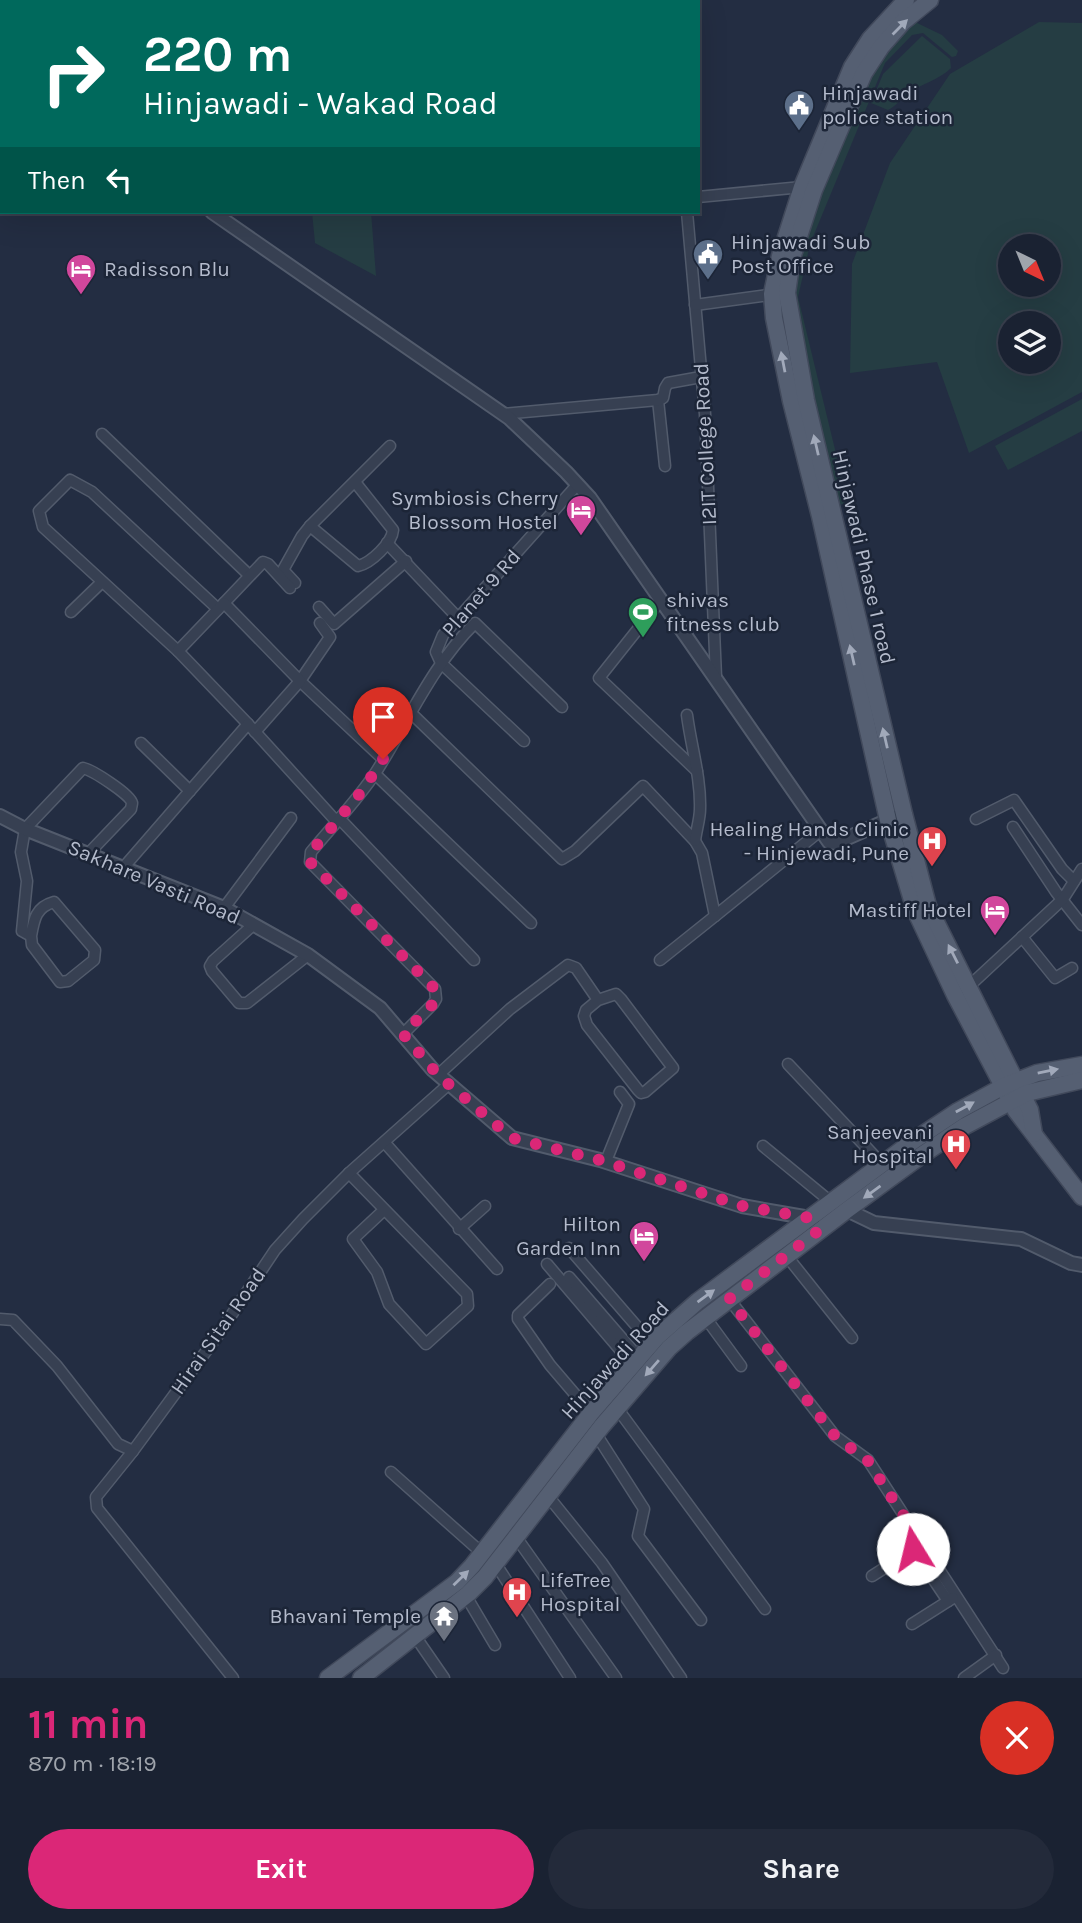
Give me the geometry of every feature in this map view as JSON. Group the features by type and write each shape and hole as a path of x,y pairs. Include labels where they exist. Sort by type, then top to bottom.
{"main road":[{"name":"Hinjawadi Phase 1 road","path":"906,0 870,40 852,68 780,256 780,294 791,401 896,817 915,910 955,995 1013,1091"},
{"name":"Hinjawadi Phase 1 road","path":"808,188 864,73 881,47 903,22 930,0"},
{"name":"Hinjawadi Phase 1 road","path":"896,817 929,906 970,986 1013,1091"},
{"path":"361,1678 466,1596 489,1558 516,1537 617,1408 669,1348 705,1317 786,1255 814,1225 847,1210 1039,1073 1082,1065"},
{"path":"1013,1091 1082,1080"},
{"path":"1013,1091 1022,1121 1082,1197"},
{"name":"Hinjawadi Road","path":"328,1678 489,1558 591,1413 652,1343 698,1301 814,1225 831,1202 958,1111 1013,1091"}],"street":[{"path":"700,197 808,188"},
{"path":"215,214 503,414 566,472 590,498 829,842 836,843 896,817"},
{"name":"I2IT College Road","path":"687,214 701,377 716,677"},
{"path":"695,305 780,294"},
{"path":"503,414 658,400 663,398 668,383 701,377"},
{"path":"658,400 665,466"},
{"path":"102,434 249,575"},
{"path":"178,651 263,562 293,585 283,570 302,536 390,446"},
{"path":"383,759 221,606 92,492 70,480 39,511 43,527 178,651 474,960"},
{"path":"310,526 358,566 363,565 387,543 393,530 355,482"},
{"name":"Planet 9 Rd","path":"403,1034 433,1004 436,999 435,989 310,862 311,852 375,774 412,714 441,663 436,654 438,645 449,628 577,485"},
{"path":"387,543 458,618"},
{"path":"318,607 334,624 405,561"},
{"path":"71,612 103,582"},
{"path":"661,600 599,678 697,771"},
{"path":"123,868 190,791 300,681 328,644 330,637 320,623"},
{"path":"524,741 441,663 475,623 562,708"},
{"path":"449,628 458,640"},
{"path":"412,714 562,859 575,851 642,786 695,841 702,853 715,916"},
{"path":"687,715 697,771 700,808 695,841"},
{"path":"141,743 190,791"},
{"path":"31,936 22,932 27,881 21,852 25,829 79,771 88,769 132,803 131,809 88,854"},
{"path":"375,774 531,923"},
{"path":"976,819 1014,800 1062,869 1074,881"},
{"name":"Sakhare Vasti Road","path":"0,816 25,829 224,908 308,955 380,1008 438,1075 512,1138 606,1161 742,1206 814,1225"},
{"path":"224,908 291,818"},
{"path":"1013,827 1082,925"},
{"path":"660,960 820,831"},
{"path":"955,995 970,986 1063,899 1082,869"},
{"path":"49,902 54,902 95,950 96,955 68,981 60,982 32,945 31,936 36,913 49,902"},
{"path":"253,925 213,961 211,966 212,971 239,1003 247,1003 308,955"},
{"path":"1022,937 1055,978 1072,968"},
{"path":"438,1075 510,1009 568,965 576,968 598,1000"},
{"path":"616,994 673,1068 645,1092 638,1090 587,1025 584,1016 586,1010 598,1000 616,994"},
{"path":"788,1064 882,1164"},
{"name":"Hirai Sitai Road","path":"233,1678 97,1508 96,1497 218,1335 275,1250 349,1173 449,1084"},
{"path":"606,1161 629,1104 620,1092"},
{"path":"384,1143 497,1269"},
{"path":"763,1146 831,1202"},
{"path":"349,1173 467,1294 468,1306 426,1344 389,1304 377,1272 353,1239 384,1210"},
{"path":"459,1229 485,1206"},
{"path":"847,1210 874,1223 1021,1239 1071,1263 1082,1265"},
{"path":"569,1248 652,1343"},
{"path":"786,1255 852,1338"},
{"path":"547,1264 636,1361"},
{"path":"569,1277 636,1361"},
{"path":"550,1284 518,1315 518,1319 550,1365 591,1413"},
{"path":"729,1299 835,1436 868,1461 915,1546 1003,1668"},
{"path":"705,1317 741,1366"},
{"path":"0,1319 13,1320 57,1366 118,1444 133,1451"},
{"path":"617,1408 765,1609"},
{"path":"596,1434 644,1509 638,1536 701,1620"},
{"path":"391,1472 489,1558 569,1678"},
{"path":"548,1496 602,1563 681,1678"},
{"path":"516,1537 616,1678"},
{"path":"872,1576 915,1546"},
{"path":"466,1596 495,1645"},
{"path":"912,1624 952,1598"},
{"path":"415,1636 444,1678"},
{"path":"964,1678 996,1655"}],"green space":[{"path":"913,21 942,35 958,51 956,56 952,57 923,33 912,35 885,63 810,244 798,297 848,503 835,506 791,301 805,234 872,68"},
{"path":"1039,22 1082,23 1082,392 969,453 937,362 850,373 852,264 890,163 950,74"},
{"path":"922,36 950,59 951,68 911,91 888,110 871,103 883,74"},
{"path":"312,214 371,214 376,276 315,243"},
{"path":"1082,399 1082,431 1008,470 995,446"}],"place":[{"name":"Hinjawadi police station","path":"799,132"},
{"name":"Hinjawadi Sub Post Office","path":"708,281"},
{"name":"Radisson Blu","path":"81,296"},
{"name":"Symbiosis Cherry Blossom Hostel","path":"581,537"},
{"name":"shivas fitness club","path":"643,639"},
{"name":"Healing Hands Clinic - Hinjewadi, Pune","path":"932,868"},
{"name":"Mastiff Hotel","path":"995,937"},
{"name":"Sanjeevani Hospital","path":"956,1171"},
{"name":"Hilton Garden Inn","path":"644,1263"},
{"name":"LifeTree Hospital","path":"517,1619"},
{"name":"Bhavani Temple","path":"444,1643"}],"route":[{"path":"383,759 362,791 311,852 310,862 435,989 436,999 433,1004 403,1034 438,1075 512,1138 600,1160 742,1206 810,1218 818,1231 729,1299 835,1436 868,1461 922,1544 913,1549"}]}
